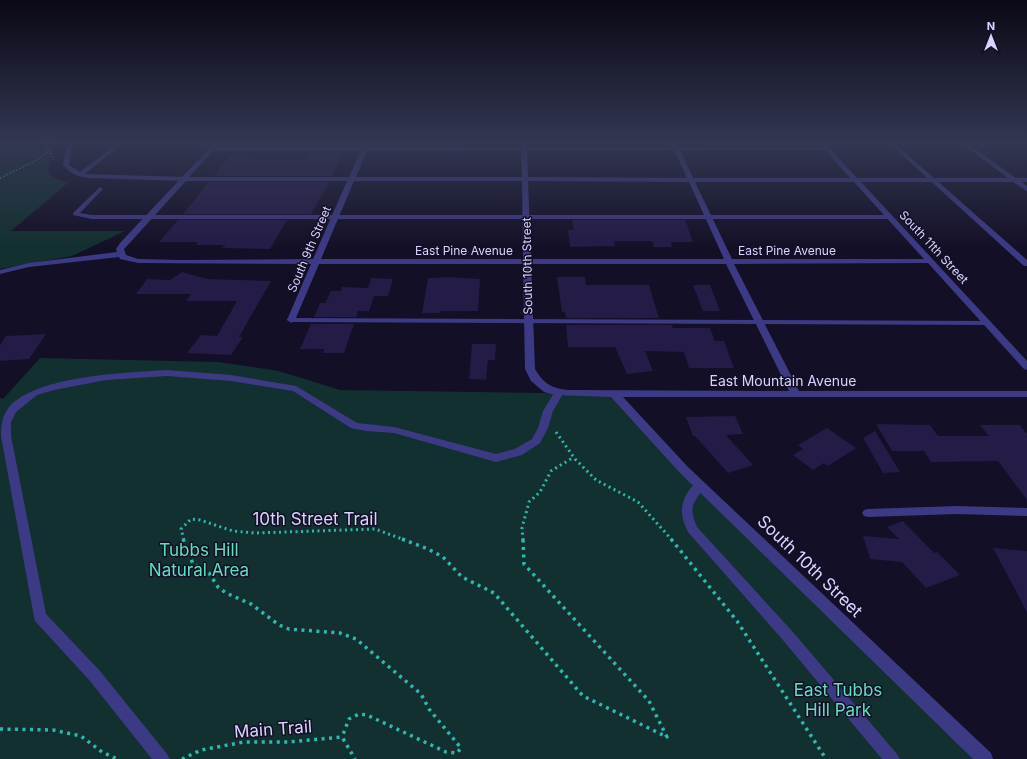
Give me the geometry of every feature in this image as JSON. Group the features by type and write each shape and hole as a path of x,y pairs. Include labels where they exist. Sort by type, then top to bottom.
{"street":[{"path":"120,254 120,249 123,245 184,179 1027,180"},
{"name":"South 9th Street","path":"291,320 351,180"},
{"name":"South 10th Street","path":"525,180 530,369 534,380 540,386"},
{"path":"692,180 730,263 796,394"},
{"name":"South 11th Street","path":"856,180 988,323 1027,368"},
{"path":"1015,180 1027,189"},
{"name":"East Pine Avenue","path":"0,272 29,265 120,254 123,257 138,261 730,263 931,261"},
{"name":"East Mountain Avenue","path":"540,386 544,389 559,392 614,394 1027,394"},
{"name":"South 10th Street","path":"614,394 684,470 985,759"}],"lane":[{"path":"132,178 184,179"},
{"path":"934,180 1027,264"},
{"path":"100,189 75,214 92,217 890,217"},
{"path":"291,320 988,323"},
{"path":"162,759 95,676 40,617 6,436 6,422 12,410 22,400 34,393 52,388 106,377 167,373 231,378 296,389 354,426 394,430 496,458 518,452 536,441 543,428 548,411 559,392"},
{"path":"700,485 688,500 686,515 692,529 787,635 892,759"},
{"path":"868,513 957,510 1027,512"}],"path":[{"path":"546,418 574,457 596,480 638,502 679,548 737,621 826,759"},
{"name":"10th Street Trail","path":"342,736 349,719 359,714 367,715 446,752 457,753 461,748 433,715 421,694 356,639 340,633 289,629 279,625 250,604 226,593 218,587 209,574 193,564 183,539 181,529 191,520 200,520 233,531 255,533 375,529 415,544 443,557 462,577 494,594 583,696 667,736 648,701 524,564 522,528 529,502 540,492 551,471 574,457"},
{"path":"0,729 53,730 81,736 102,752 116,759"},
{"path":"342,736 355,759"},
{"name":"Main Trail","path":"182,759 201,750 244,742 288,742 342,736"}],"green space":[{"path":"0,178 55,178 69,182 11,231 125,231 72,256 0,269"},
{"name":"Tubbs Hill Natural Area","path":"40,358 218,362 279,371 340,390 614,394 684,470 985,759 0,759 0,398 3,399"}],"building":[{"path":"209,182 329,182 311,214 183,214"},
{"path":"178,220 287,220 270,249 221,248 226,245 196,245 198,242 159,242"},
{"path":"572,220 685,220 693,242 671,242 672,247 654,247 652,241 614,241 615,246 570,247 568,230 574,230"},
{"path":"182,272 207,279 271,281 239,337 243,337 231,355 187,353 201,335 217,336 237,301 186,301 191,294 136,294 147,279 170,280"},
{"path":"449,277 480,279 478,311 440,311 440,313 422,313 428,278"},
{"path":"557,277 585,277 586,285 649,285 659,318 566,318 565,312 562,312"},
{"path":"371,278 393,279 388,296 374,296 369,311 358,311 356,317 314,317 320,303 325,303 331,291 341,291 342,287 368,288"},
{"path":"693,285 710,285 720,311 703,311"},
{"path":"311,324 354,324 344,353 323,353 324,349 300,349"},
{"path":"566,325 672,325 673,328 710,328 715,341 724,341 734,368 689,368 684,352 645,351 653,371 627,374 615,347 568,347"},
{"path":"46,334 29,359 0,361 0,345 6,336"},
{"path":"472,344 496,344 495,360 488,360 486,380 469,379"},
{"path":"735,416 743,434 726,435 753,465 728,473 695,436 693,436 686,417"},
{"path":"876,424 930,425 938,436 989,436 980,425 1020,425 1027,434 1027,500 998,461 931,462 924,451 892,451"},
{"path":"827,428 856,448 828,466 824,463 813,470 793,455 803,449 798,445"},
{"path":"875,431 900,472 883,473 863,438"},
{"path":"903,521 934,553 937,552 960,575 926,588 902,562 870,559 863,536 899,539 887,527"},
{"path":"993,548 1027,551 1027,612"}],"park label":[{"name":"East Tubbs Hill Park","path":"838,700"}]}
